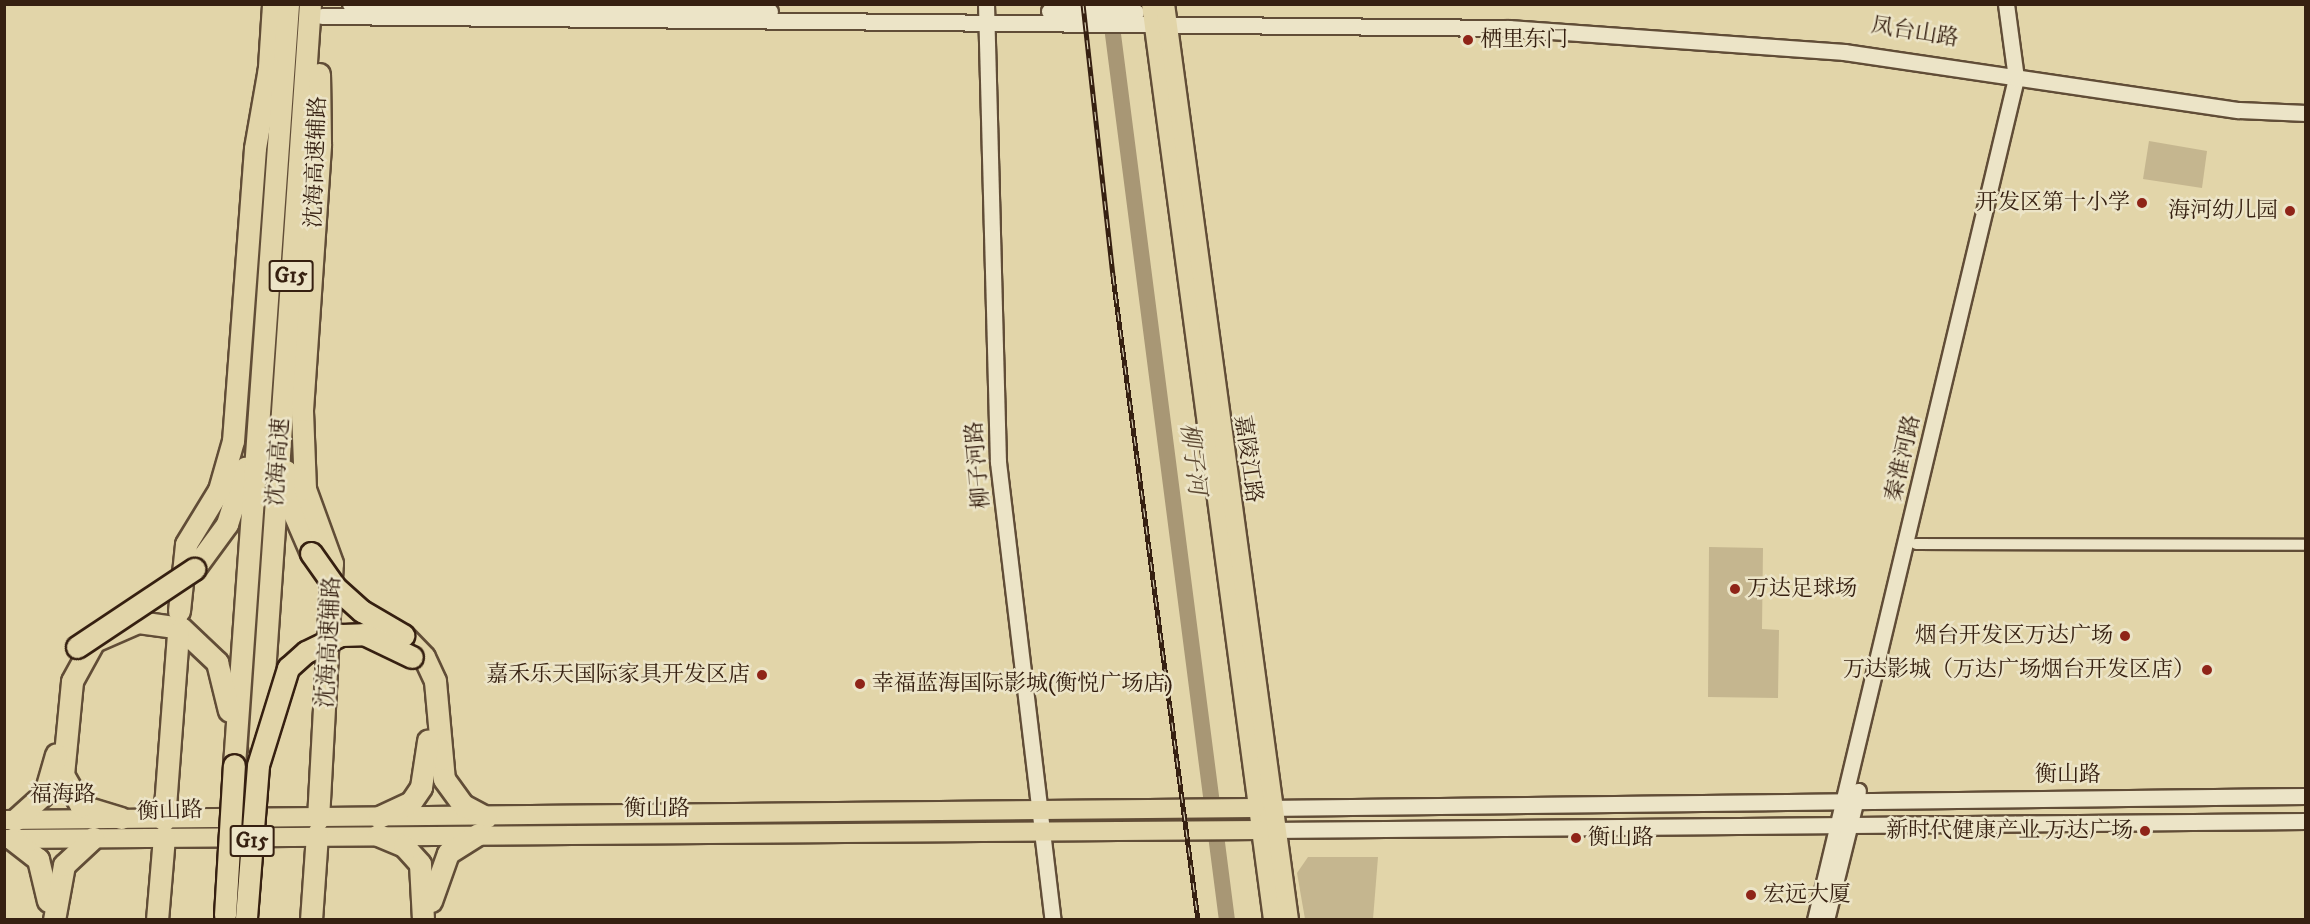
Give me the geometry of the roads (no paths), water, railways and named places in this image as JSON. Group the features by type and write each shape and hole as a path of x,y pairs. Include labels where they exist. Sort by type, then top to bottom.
{"highway":[{"path":"266,307 268,68 273,4"},
{"name":"沈海高速","path":"224,918 288,4"},
{"path":"288,309 319,75 318,8"},
{"name":"沈海高速","path":"246,919 288,309 318,8"},
{"path":"179,611 186,544 219,490 233,441 255,148 268,68"},
{"name":"沈海高速辅路","path":"311,920 332,563 305,489 302,410 320,144 319,75"},
{"path":"47,920 44,871 29,848 9,829 34,808 51,782 61,682 76,647 194,569 235,504 261,376"},
{"path":"284,379 286,477 292,509 311,553 344,595 403,634 424,657 435,681 440,767 448,790 483,825 448,853 436,878 430,920"},
{"path":"120,828 81,806 63,775 76,667 94,641 112,630 164,622 202,643 222,674 234,765"},
{"path":"157,920 178,634"},
{"path":"258,765 288,668 306,652 341,636 364,634 412,657 430,701 425,769 411,802 378,826 409,849 420,864 423,920"},
{"path":"54,920 60,872 70,855 93,838"}],"main road":[{"path":"350,4 481,7 510,12"},
{"name":"秦淮河路","path":"1827,920 1850,802 2020,75 2007,4"},
{"name":"秦淮河路","path":"1850,802 1916,544 2020,75 2016,4"},
{"path":"318,8 510,12"},
{"name":"凤台山路","path":"510,12 986,12 1085,17 1153,14 1509,28 1844,52 2240,102 2306,104"},
{"name":"柳子河路","path":"986,12 998,462 1038,811 1053,920"},
{"name":"嘉陵江路","path":"1153,14 1256,808 1273,920"},
{"name":"凤台山路","path":"2020,75 2239,110 2306,113"},
{"name":"衡山路","path":"1256,808 2306,796"},
{"path":"483,825 1256,808"},
{"path":"1259,830 2306,821"},
{"name":"秦淮河路","path":"1815,920 1845,824"},
{"name":"衡山路","path":"120,828 483,825 1042,831 1259,830"},
{"name":"福海路","path":"9,829 120,828"},
{"name":"福海路","path":"9,829 93,838 120,828"},
{"name":"嘉陵江路","path":"1259,830 1289,920"}],"street":[{"path":"1916,544 2306,545"}],"waterway":[{"name":"柳子河","path":"1110,11 1227,920"}],"railway":[{"path":"1083,4 1113,276 1198,920"}],"place":[{"name":"栖里东门","path":"1468,40"},
{"name":"开发区第十小学","path":"2142,203"},
{"name":"海河幼儿园","path":"2290,211"},
{"name":"万达足球场","path":"1735,589"},
{"name":"烟台开发区万达广场","path":"2125,636"},
{"name":"万达影城（万达广场烟台开发区店）","path":"2207,670"},
{"name":"嘉禾乐天国际家具开发区店","path":"762,675"},
{"name":"幸福蓝海国际影城(衡悦广场店)","path":"860,684"},
{"name":"新时代健康产业 万达广场","path":"2145,831"},
{"name":"衡山路","path":"1576,838"},
{"name":"宏远大厦","path":"1751,895"}]}
